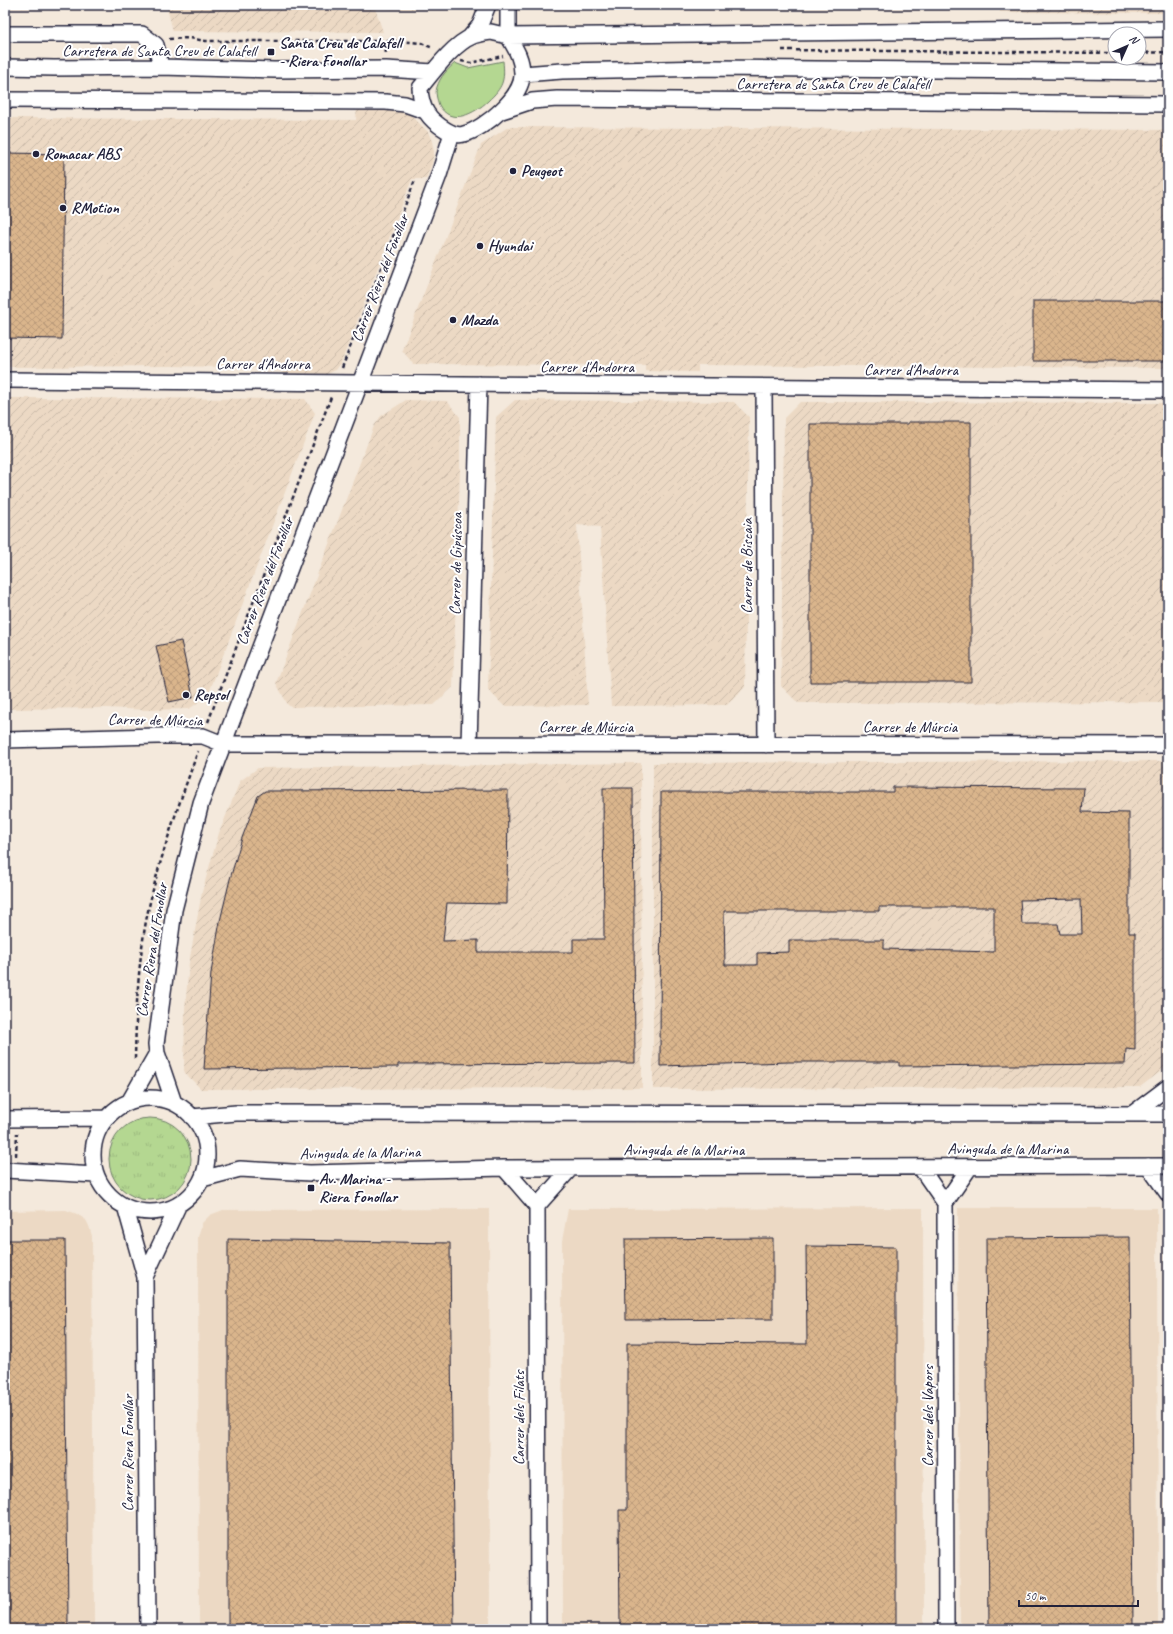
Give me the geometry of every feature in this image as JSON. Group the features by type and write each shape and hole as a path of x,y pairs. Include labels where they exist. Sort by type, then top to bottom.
{"street":[{"path":"488,5 480,25 469,38 453,50 420,88 425,111 436,124 452,133 462,135 479,128 499,112 513,98 518,89 523,74 520,57 508,36 508,5"},
{"path":"469,38 491,32 508,36 1168,29"},
{"path":"5,34 142,34 156,45 161,68"},
{"name":"Carretera de Santa Creu de Calafell","path":"5,67 274,70 386,69 433,72"},
{"name":"Carretera de Santa Creu de Calafell","path":"523,74 562,71 720,68 1168,72"},
{"name":"Carretera de Santa Creu de Calafell","path":"499,112 532,101 557,99 1168,104"},
{"path":"5,100 386,102 405,104 425,111"},
{"name":"Carrer Riera del Fonollar","path":"157,1053 156,1044 174,910 200,803 439,175 452,133"},
{"name":"Carrer d'Andorra","path":"5,380 1168,390"},
{"name":"Carrer de Gipúscoa","path":"469,744 479,384"},
{"name":"Carrer de Biscaia","path":"764,386 766,745"},
{"name":"Carrer de Múrcia","path":"5,740 203,736 223,744 1168,745"},
{"path":"129,1102 157,1053"},
{"path":"157,1053 174,1103"},
{"path":"1132,1114 1168,1087"},
{"path":"151,1098 174,1103 192,1117 204,1136 206,1147 205,1168 202,1179 190,1196 179,1204 166,1210 152,1212 138,1211 125,1206 111,1196 102,1186 96,1174 93,1160 94,1145 99,1130 113,1111 129,1102 151,1098"},
{"path":"192,1117 236,1113 1168,1114"},
{"path":"11,1119 107,1118"},
{"path":"1148,1166 1168,1194"},
{"name":"Avinguda de la Marina","path":"202,1179 240,1169 310,1173 504,1168 1168,1166"},
{"path":"920,1167 945,1203 970,1167"},
{"path":"504,1168 537,1206 571,1168"},
{"path":"10,1170 96,1174"},
{"name":"Carrer dels Vapors","path":"945,1203 946,1629"},
{"name":"Carrer Riera Fonollar","path":"145,1277 179,1204"},
{"name":"Carrer Riera Fonollar","path":"125,1206 145,1277 148,1629"},
{"name":"Carrer dels Filats","path":"537,1206 538,1629"}],"path":[{"name":"Carretera de Santa Creu de Calafell","path":"171,38 190,38 205,41 421,43 434,49"},
{"path":"385,42 386,56"},
{"name":"Carretera de Santa Creu de Calafell","path":"776,50 1107,53"},
{"path":"1147,53 1168,52"},
{"path":"457,59 470,63 502,56"},
{"path":"10,1170 11,1119"}],"shaded area":[{"path":"5,5 374,5 383,32 173,31 167,8 5,8"},
{"path":"386,5 471,5 470,9 388,9"},
{"path":"1000,5 1168,5 1168,13 1000,12"},
{"path":"357,105 398,107 408,112 428,132 432,141 434,152 432,163 426,179 412,179 341,363 336,370 327,374 283,373 278,368 172,366 5,367 5,118 356,120"},
{"path":"508,127 1168,130 1168,368 698,365 698,372 645,371 645,365 413,364 402,350 481,145"},
{"path":"5,398 305,399 315,413 210,690 192,707 188,709 147,710 107,708 5,709"},
{"path":"406,400 447,401 460,417 460,469 453,687 434,705 292,707 288,705 276,683 374,426 381,416"},
{"path":"515,400 734,402 749,417 745,687 727,705 611,706 600,527 577,525 588,705 504,706 488,690 496,417"},
{"path":"800,402 1168,403 1168,702 798,703 781,686 784,418"},
{"path":"1168,761 1168,1066 1140,1087 653,1089 653,763"},
{"path":"641,763 642,1088 201,1089 185,1073 185,1009 189,963 202,892 219,833 240,781 258,768"},
{"path":"923,1208 924,1629 563,1629 562,1241 568,1209"},
{"path":"958,1208 1157,1208 1158,1629 960,1629"},
{"path":"489,1209 490,1629 199,1629 198,1237 202,1223 210,1215 223,1210"},
{"path":"66,1210 77,1214 86,1220 92,1236 94,1629 5,1629 5,1211"}],"green space":[{"path":"503,61 504,74 502,83 497,92 483,106 463,116 456,117 444,112 439,105 436,96 436,89 442,77 455,63 468,68"},
{"path":"150,1118 166,1122 179,1130 187,1143 191,1159 187,1175 179,1188 166,1196 150,1200 134,1196 121,1188 113,1175 109,1159 113,1143 121,1130 134,1122"}],"building":[{"path":"5,153 64,154 62,339 5,338"},
{"path":"1033,301 1168,301 1168,361 1033,361"},
{"path":"908,422 971,422 971,682 810,682 810,424 908,424"},
{"path":"181,641 193,697 169,702 156,646"},
{"path":"893,787 1084,788 1082,812 1129,813 1129,933 1135,933 1135,1050 1126,1049 1125,1064 899,1066 899,1062 789,1062 660,1066 661,792 893,792","holes":["1081,899 1082,934 1060,934 1058,924 1022,924 1020,900","879,907 994,907 994,952 884,949 884,940 789,940 789,952 757,953 757,965 725,965 724,911 879,911"]},
{"path":"603,788 633,788 635,1063 398,1064 398,1067 204,1069 211,973 220,921 242,838 258,796 265,791 508,790 507,904 447,903 443,941 478,940 478,952 573,952 573,939 604,939"},
{"path":"1130,1237 1133,1629 989,1629 986,1238"},
{"path":"773,1238 773,1319 626,1320 625,1239"},
{"path":"228,1239 450,1243 454,1629 228,1629"},
{"path":"5,1240 65,1240 68,1629 5,1629"},
{"path":"806,1246 896,1247 896,1629 620,1629 619,1510 627,1510 627,1343 807,1344"}],"place":[{"name":"Santa Creu de Calafell - Riera Fonollar","path":"271,52"},
{"name":"Romacar ABS","path":"36,154"},
{"name":"Peugeot","path":"513,171"},
{"name":"RMotion","path":"63,208"},
{"name":"Hyundai","path":"480,246"},
{"name":"Mazda","path":"453,320"},
{"name":"Repsol","path":"186,695"},
{"name":"Av. Marina - Riera Fonollar","path":"311,1188"}]}
